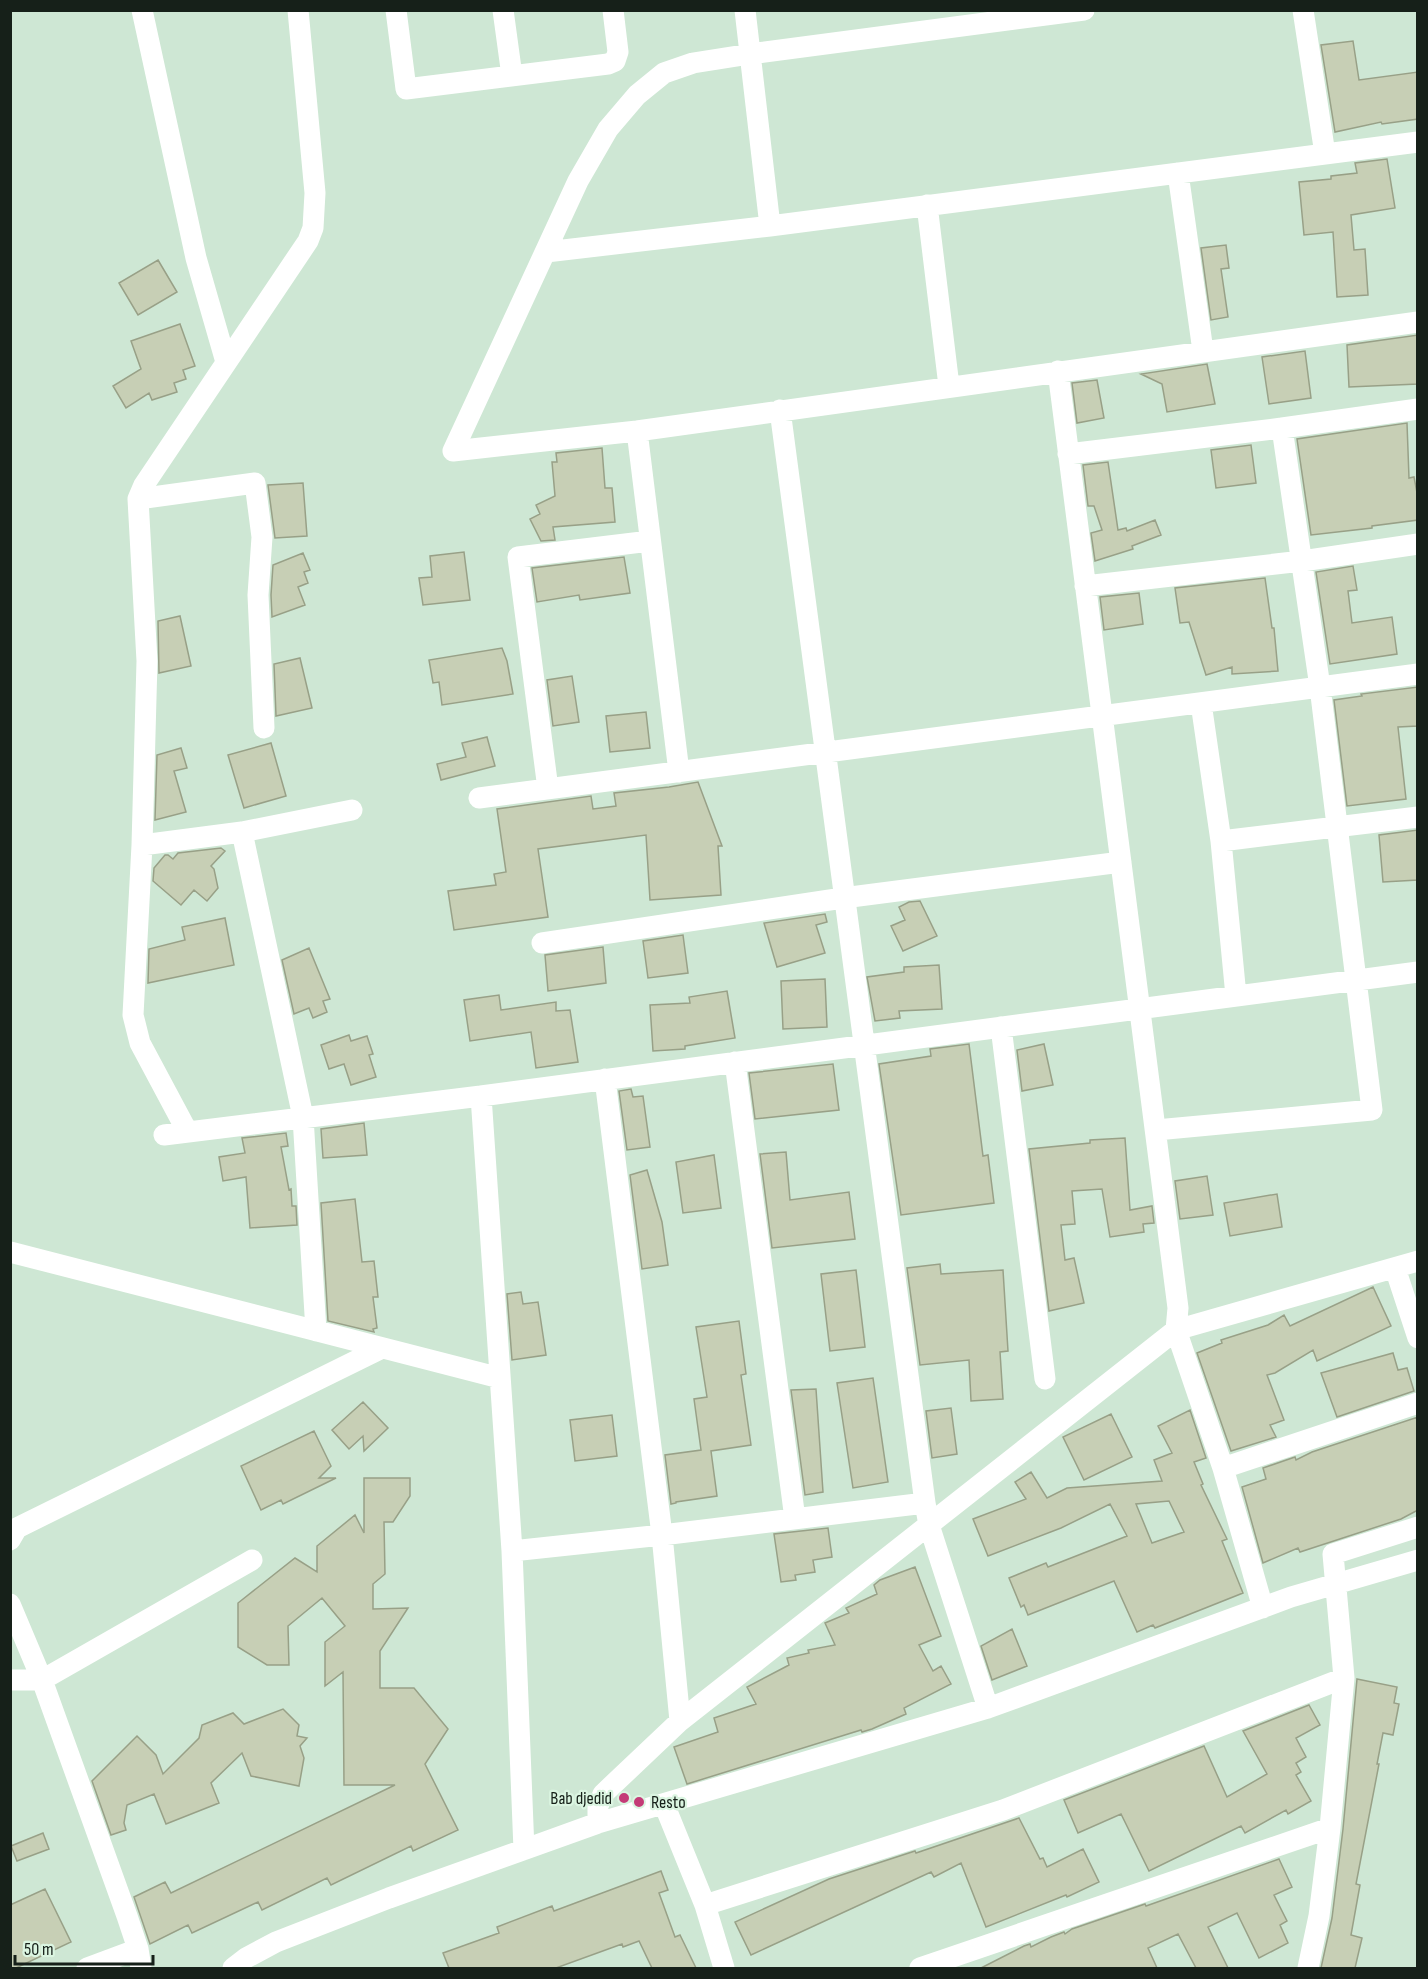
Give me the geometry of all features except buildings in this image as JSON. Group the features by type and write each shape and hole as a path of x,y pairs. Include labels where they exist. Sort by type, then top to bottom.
{"street":[{"path":"142,10 196,258 226,362"},
{"path":"187,1131 140,1042 133,1016 142,845 147,661 138,499 144,485 308,241 313,228 315,193 298,10"},
{"path":"396,10 406,89 608,64 615,61 618,52 613,10"},
{"path":"503,10 512,76"},
{"path":"745,10 770,226"},
{"path":"1084,10 750,54 693,63 664,73 637,95 608,129 578,181 453,451 637,431 1418,322"},
{"path":"1304,10 1324,154"},
{"path":"546,252 770,226 1418,142"},
{"path":"1178,173 1203,351"},
{"path":"927,205 949,386"},
{"path":"1058,371 1178,1308 1176,1330 1223,1468 1263,1608"},
{"path":"1068,454 1418,409"},
{"path":"780,410 823,754 928,1525 988,1708"},
{"path":"1156,1130 1372,1110 1320,687 1282,428"},
{"path":"637,431 679,772"},
{"path":"138,499 255,483 262,537 258,595 264,728"},
{"path":"548,789 518,556 650,541"},
{"path":"1084,585 1302,561 1418,544"},
{"path":"479,798 1418,674"},
{"path":"1201,703 1221,841 1236,996"},
{"path":"142,845 242,832 352,810"},
{"path":"1221,841 1418,817"},
{"path":"242,832 303,1117 316,1331"},
{"path":"542,943 843,898 1121,862"},
{"path":"164,1135 482,1096 1418,972"},
{"path":"1001,1027 1045,1379"},
{"path":"735,1062 795,1519"},
{"path":"605,1079 662,1535 680,1721"},
{"path":"482,1096 512,1551 524,1850"},
{"path":"10,1252 500,1378"},
{"path":"598,1823 598,1806 603,1794 680,1721 1176,1330 1418,1261"},
{"path":"1395,1268 1418,1338"},
{"path":"10,1540 17,1528 382,1348"},
{"path":"1223,1468 1418,1402"},
{"path":"512,1551 925,1503"},
{"path":"1308,1968 1319,1916 1330,1828 1344,1678 1333,1554 1418,1527"},
{"path":"10,1680 42,1680 252,1560"},
{"path":"233,1968 246,1958 276,1942 389,1898 598,1823 988,1708 1291,1597 1418,1560"},
{"path":"10,1604 42,1680 140,1959 87,1968"},
{"path":"705,1905 1003,1810 1344,1678"},
{"path":"664,1804 705,1905 724,1968"},
{"path":"920,1968 1330,1828"}],"place":[{"name":"Bab djedid","path":"624,1798"},
{"name":"Resto","path":"639,1802"}]}
